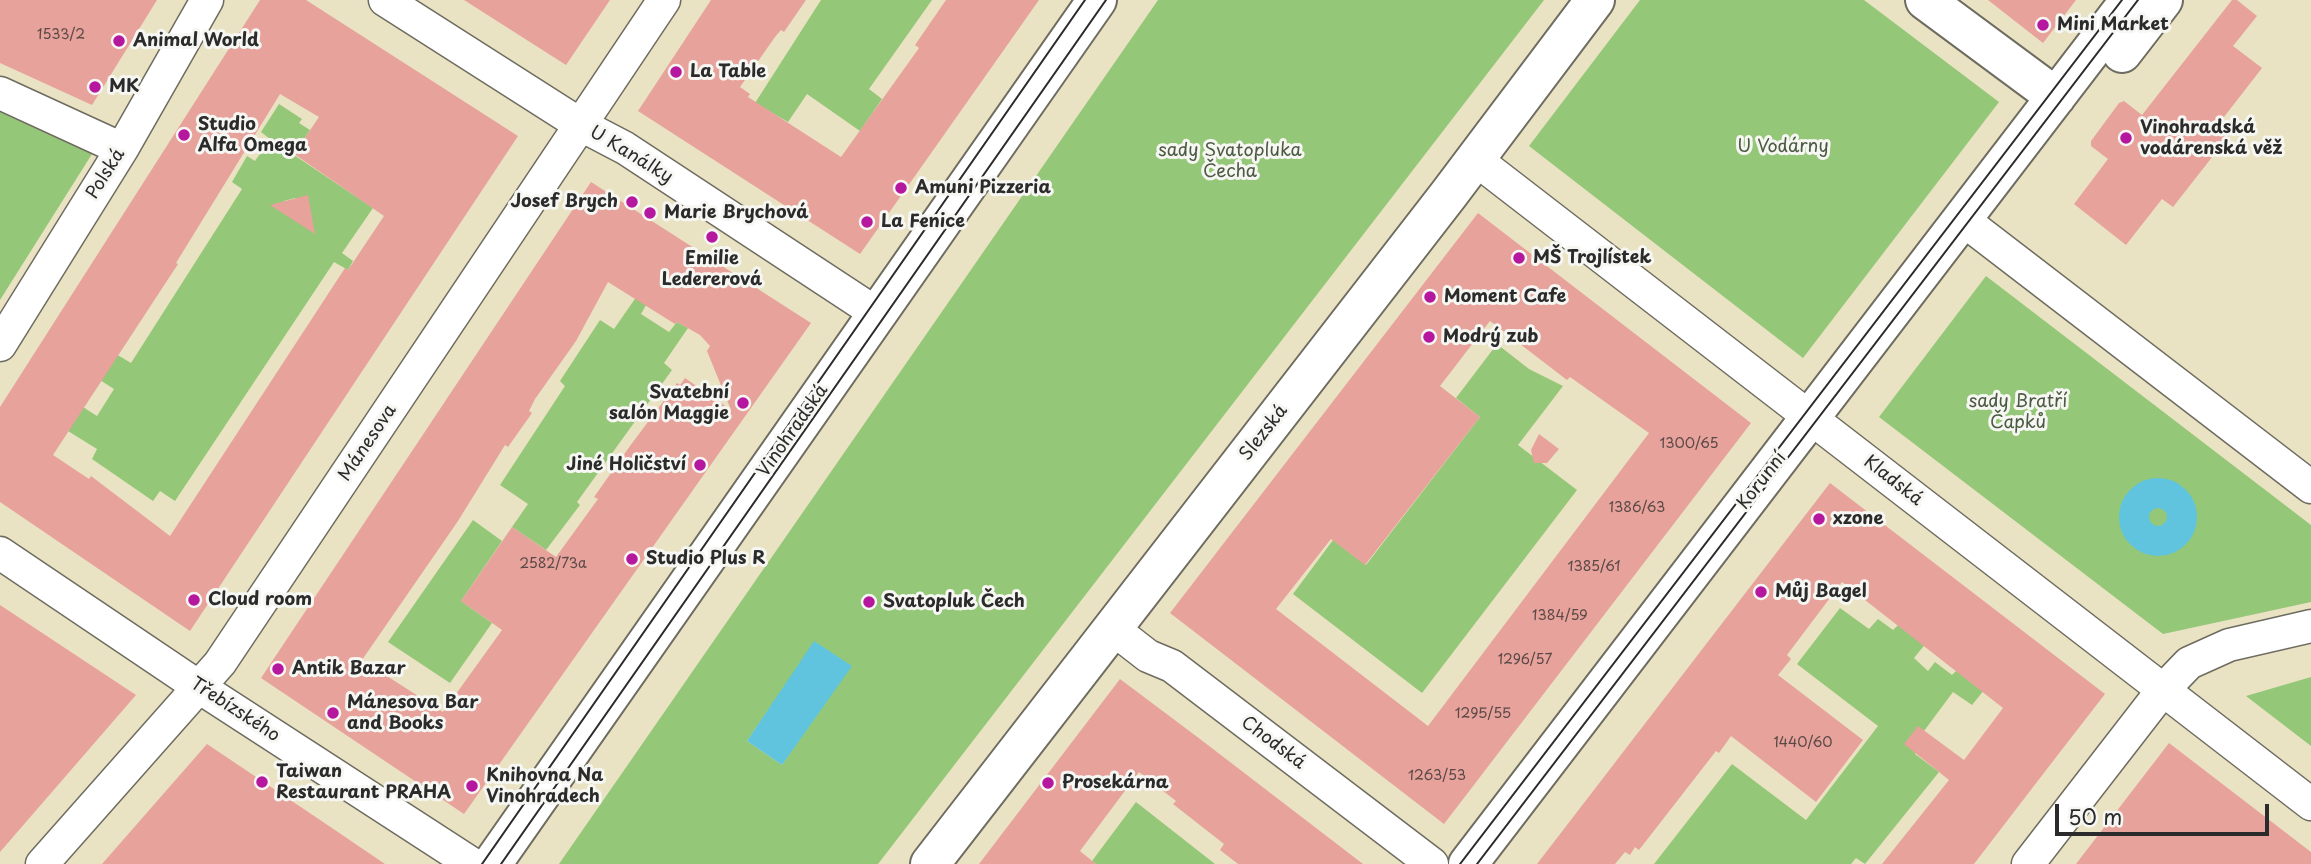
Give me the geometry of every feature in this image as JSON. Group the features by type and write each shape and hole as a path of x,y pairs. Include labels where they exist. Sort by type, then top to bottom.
{"street":[{"name":"Polská","path":"0,345 122,149 207,0"},
{"name":"U Kanálky","path":"385,0 581,125 625,148 876,313"},
{"name":"Mánesova","path":"42,864 220,663 664,0"},
{"name":"Vinohradská","path":"492,864 1097,0"},
{"name":"Slezská","path":"930,864 1595,0"},
{"path":"1925,0 2056,97 2103,78 2163,0"},
{"name":"Korunní","path":"1468,864 2130,0"},
{"path":"0,93 122,149"},
{"name":"Kladská","path":"1475,159 2311,804"},
{"path":"1962,219 2311,487"},
{"name":"Třebízského","path":"0,553 471,864"},
{"path":"2028,864 2162,691 2189,663 2205,654 2311,626"},
{"name":"Chodská","path":"1112,628 1147,656 1171,666 1432,864"}],"green space":[{"path":"821,0 932,0 869,89 882,99 860,131 807,94 788,122 755,103"},
{"name":"sady Svatopluka Čecha","path":"1158,0 1544,0 878,864 559,864","holes":["771,706 807,728 782,765 747,741"]},
{"name":"U Vodárny","path":"1640,0 1864,0 1999,102 1803,358 1529,146"},
{"path":"279,104 302,119 299,123 310,130 294,155 373,208 342,253 353,261 348,270 334,262 175,501 160,491 153,501 92,459 97,449 68,431 83,407 97,416 114,389 100,380 116,354 131,363 242,189 232,182 247,156 255,161 270,139 261,132","holes":["295,198 310,208 278,210 284,201"]},
{"path":"0,112 92,154 0,300"},
{"name":"sady Bratří Čapků","path":"1986,276 2311,525 2311,602 2163,634 1879,417"},
{"path":"637,296 646,305 641,314 669,332 677,322 688,328 664,363 672,370 577,502 580,505 546,550 512,527 528,504 500,485 565,386 560,381 600,320 614,329"},
{"path":"1497,344 1529,369 1563,386 1518,445 1577,490 1422,693 1293,594 1333,540 1366,565 1480,417 1456,398"},
{"path":"473,520 502,541 461,601 492,623 450,683 388,642"},
{"path":"1840,608 1869,629 1878,619 1893,630 1898,625 1927,642 1914,658 1928,671 1935,662 1952,675 1956,671 1985,689 1972,705 1953,692 1924,731 1929,735 1915,754 1939,772 1865,864 1856,858 1851,864 1654,864 1732,764 1806,820 1878,726 1797,664"},
{"path":"2311,677 2311,746 2246,696"},
{"path":"1136,802 1215,864 1096,864 1092,861"}],"water":[{"path":"814,641 852,666 782,765 747,741"}],"building":[{"path":"0,0 157,0 92,105 0,63"},
{"path":"260,0 306,0 518,136 190,631 0,502 0,407","holes":["280,94 319,117 294,154 384,216 348,270 345,268 170,536 91,476 89,479 53,455 178,264 176,263"]},
{"path":"464,0 610,0 566,65"},
{"path":"711,0 806,0 784,32 781,30 775,37 740,87 750,94 748,97 841,157 919,48 915,45 946,0 1039,0 860,254 638,111"},
{"path":"1988,0 2076,0 2043,43"},
{"path":"2232,0 2237,0 2257,16 2233,46 2262,68 2217,126 2231,133 2173,207 2162,199 2126,245 2074,204 2108,159 2091,146 2091,141 2119,103 2124,101 2142,115"},
{"path":"591,182 811,323 464,814 261,678","holes":["608,282 675,324 677,322 700,335 710,346 707,351 731,410 685,378 680,385 677,383 630,446 594,497 598,499 556,557 512,527 461,601 502,630 443,712 362,660 458,521 505,445 508,447 532,413 529,411 535,399 576,341"]},
{"path":"308,195 315,234 270,205"},
{"path":"1478,213 1751,423 1444,824 1170,613","holes":["1490,321 1567,380 1570,377 1649,433 1428,726 1276,609 1331,539 1365,565 1480,417 1440,386"]},
{"path":"1539,434 1559,449 1547,463 1534,463 1531,450"},
{"path":"1830,483 2105,694 1974,864 1882,864 1949,780 1904,744 1918,726 1964,760 2003,708 1842,582 1787,655 1791,659 1778,675 1863,740 1816,802 1731,736 1719,753 1716,751 1639,850 1635,847 1630,855 1625,852 1615,864 1537,864"},
{"path":"0,605 136,695 0,852"},
{"path":"1120,679 1363,864 1238,864 1220,850 1224,844 1173,804 1176,801 1139,772 1080,851 1096,864 979,864"},
{"path":"2169,743 2311,852 2311,864 2076,864"},
{"path":"207,744 329,826 385,864 102,864"}],"waterway":[{"path":"2158,493 2175,500 2182,517 2175,534 2158,541 2141,534 2134,517 2141,500 2158,493"}],"tram line":[{"path":"482,864 1085,0"},
{"path":"501,864 1106,0"},
{"path":"1460,864 2122,0"},
{"path":"1477,864 2138,0"}],"place":[{"name":"Mini Market","path":"2043,25"},
{"name":"Animal World","path":"119,41"},
{"name":"La Table","path":"676,72"},
{"name":"MK","path":"95,87"},
{"name":"Studio Alfa Omega","path":"184,135"},
{"name":"Vinohradská vodárenská věž","path":"2126,138"},
{"name":"Amuni Pizzeria","path":"901,188"},
{"name":"Josef Brych","path":"632,202"},
{"name":"Marie Brychová","path":"650,213"},
{"name":"La Fenice","path":"867,222"},
{"name":"Emilie Ledererová","path":"712,237"},
{"name":"MŠ Trojlístek","path":"1519,258"},
{"name":"Moment Cafe","path":"1430,297"},
{"name":"Modrý zub","path":"1429,337"},
{"name":"Svatební salón Maggie","path":"743,403"},
{"name":"Jiné Holičství","path":"700,465"},
{"name":"xzone","path":"1819,519"},
{"name":"Studio Plus R","path":"632,559"},
{"name":"Můj Bagel","path":"1761,592"},
{"name":"Cloud room","path":"194,600"},
{"name":"Svatopluk Čech","path":"869,602"},
{"name":"Antik Bazar","path":"278,669"},
{"name":"Mánesova Bar and Books","path":"333,713"},
{"name":"Taiwan Restaurant PRAHA","path":"262,782"},
{"name":"Prosekárna","path":"1048,783"},
{"name":"Knihovna Na Vinohradech","path":"472,786"}]}
